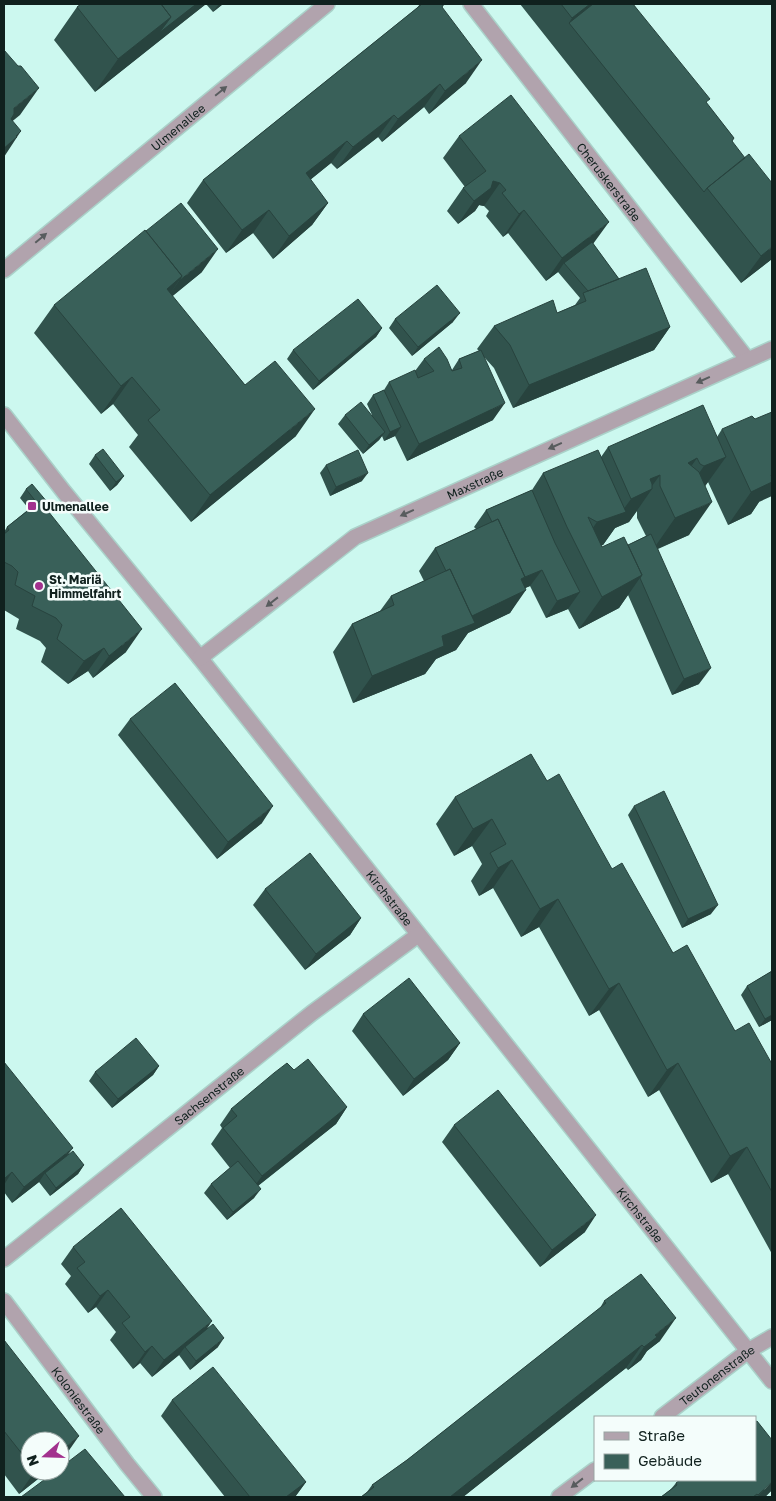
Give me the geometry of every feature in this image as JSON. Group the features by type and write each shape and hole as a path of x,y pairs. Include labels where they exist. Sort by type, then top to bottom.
{"street":[{"name":"Ulmenallee","path":"4,270 327,4"},
{"name":"Cheruskerstraße","path":"471,4 747,360"},
{"name":"Maxstraße","path":"200,658 356,536 772,349"},
{"name":"Kirchstraße","path":"4,415 64,492 200,658 772,1382"},
{"name":"Sachsenstraße","path":"4,1259 312,1013 418,935"},
{"name":"Koloniestraße","path":"4,1301 154,1497"},
{"name":"Teutonenstraße","path":"663,1416 748,1351 772,1337"},
{"path":"559,1497 594,1471"}],"building":[{"path":"81,4 161,4 171,17 118,59 77,7"},
{"path":"161,4 195,5 159,33 171,17"},
{"path":"422,4 444,4 442,7 482,60 445,91 440,84 398,119 394,115 353,147 347,141 306,173 328,203 289,236 269,210 242,230 203,180"},
{"path":"561,4 590,4 572,18"},
{"path":"593,4 633,4 710,99 706,102 734,138 732,141 745,158 704,192 569,23"},
{"path":"4,50 18,66 21,66 39,88 14,108 14,114 11,119 21,131 4,148"},
{"path":"511,95 609,222 562,258 524,210 519,214 502,193 506,190 500,183 493,181 491,188 474,201 463,188 486,171 459,136"},
{"path":"749,154 772,183 772,247 761,256 707,188"},
{"path":"181,203 218,249 179,281 182,276 146,231"},
{"path":"145,230 182,276 167,289 245,385 275,361 315,409 210,495 148,420 160,410 132,377 121,386 54,305"},
{"path":"592,242 619,279 588,291 564,263"},
{"path":"646,268 670,327 529,385 510,345 494,326 553,300 557,313 586,301 583,293"},
{"path":"437,285 460,313 418,347 395,319"},
{"path":"358,299 382,328 319,381 293,350"},
{"path":"439,347 452,371 462,368 459,359 481,350 505,403 419,444 389,382 415,370 418,378 434,371 424,359"},
{"path":"384,390 401,427 390,432 373,395"},
{"path":"361,402 385,432 369,445 345,415"},
{"path":"703,405 726,457 704,466 700,464 697,458 688,463 699,472 712,502 675,518 660,486 660,475 650,479 652,489 631,499 608,447"},
{"path":"772,412 772,482 751,492 722,429 752,416 755,419"},
{"path":"103,449 124,476 116,482 95,455"},
{"path":"358,450 368,473 336,487 326,465"},
{"path":"598,450 626,512 597,522 588,517 602,547 624,537 642,575 602,597 567,527 543,473"},
{"path":"32,484 48,503 44,506 40,501 37,503 26,489"},
{"path":"532,490 555,543 580,592 557,601 542,570 525,577 498,519 492,522 486,510"},
{"path":"40,501 142,629 109,656 104,648 84,661 57,639 62,625 56,618 32,606 35,596 15,585 18,572 4,562 4,534 9,530 7,527"},
{"path":"498,519 525,577 521,579 526,590 472,616 450,569 446,571 435,548"},
{"path":"651,534 711,668 684,679 640,578 642,575 628,545"},
{"path":"450,569 475,623 442,636 444,646 372,676 352,624 394,605 391,596"},
{"path":"175,683 273,806 228,842 130,719"},
{"path":"531,754 547,781 559,774 612,869 622,863 673,953 687,945 735,1031 749,1023 772,1064 772,1192 747,1147 730,1156 678,1063 667,1070 619,983 609,989 558,899 540,909 512,860 498,868 490,853 506,844 492,819 473,829 455,797"},
{"path":"664,791 718,905 688,919 634,806"},
{"path":"310,853 361,918 316,954 265,889"},
{"path":"772,971 772,1015 765,1019 747,986"},
{"path":"409,978 460,1043 414,1079 363,1014"},
{"path":"136,1038 159,1066 118,1099 95,1072"},
{"path":"308,1059 347,1107 262,1176 223,1128 237,1116 231,1109 274,1073 287,1063 294,1070"},
{"path":"4,1062 73,1148 24,1187 12,1172 4,1177"},
{"path":"498,1090 596,1215 552,1250 454,1125"},
{"path":"73,1151 84,1165 56,1188 45,1173"},
{"path":"238,1161 261,1189 233,1212 211,1184"},
{"path":"121,1208 212,1321 164,1360 152,1346 145,1352 122,1323 130,1317 108,1290 100,1296 77,1268 85,1262 73,1247"},
{"path":"641,1274 676,1318 655,1335 657,1337 644,1347 642,1345 450,1497 361,1497 374,1487 372,1485 407,1460 606,1303 604,1301"},
{"path":"213,1324 224,1338 196,1361 185,1347"},
{"path":"4,1340 79,1436 70,1444 70,1431 20,1431 20,1451 4,1431"},
{"path":"213,1367 306,1482 286,1497 250,1497 172,1400"},
{"path":"756,1422 772,1440 772,1482 758,1495 753,1497 661,1497 677,1485 676,1483 679,1481 756,1481"},
{"path":"85,1449 125,1497 21,1497 43,1481 70,1481 70,1460"}],"place":[{"name":"Ulmenallee","path":"32,506"},
{"name":"St. Mariä Himmelfahrt","path":"39,586"}]}
